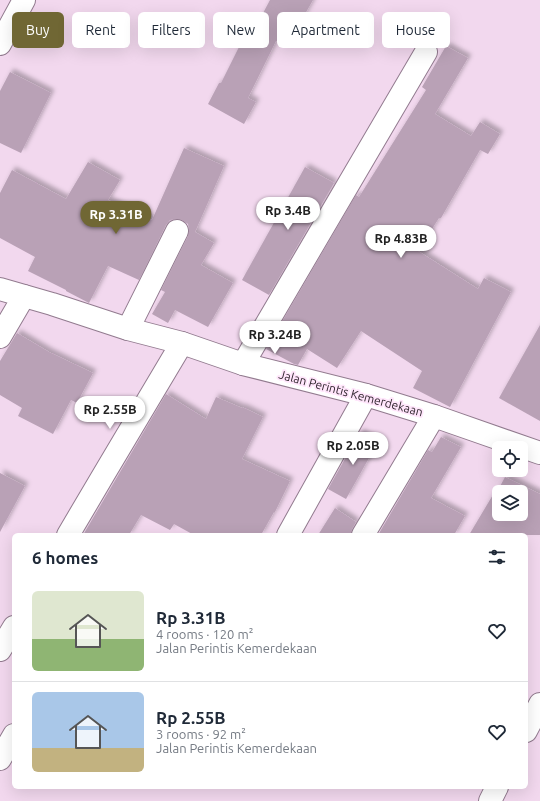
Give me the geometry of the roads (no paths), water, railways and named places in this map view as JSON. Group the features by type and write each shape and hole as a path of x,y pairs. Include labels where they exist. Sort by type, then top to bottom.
{"street":[{"path":"0,44 24,0"},
{"path":"243,364 426,52"},
{"path":"128,329 177,231"},
{"name":"Jalan Perintis Kemerdekaan","path":"0,289 128,329 182,343 243,364 366,395 434,416 540,452"},
{"path":"0,337 24,296"},
{"path":"69,533 182,343"},
{"path":"289,533 366,395"},
{"path":"364,533 434,416"},
{"path":"0,650 12,630"},
{"path":"528,727 540,704"},
{"path":"0,759 12,738"},
{"path":"490,801 496,789"}]}
